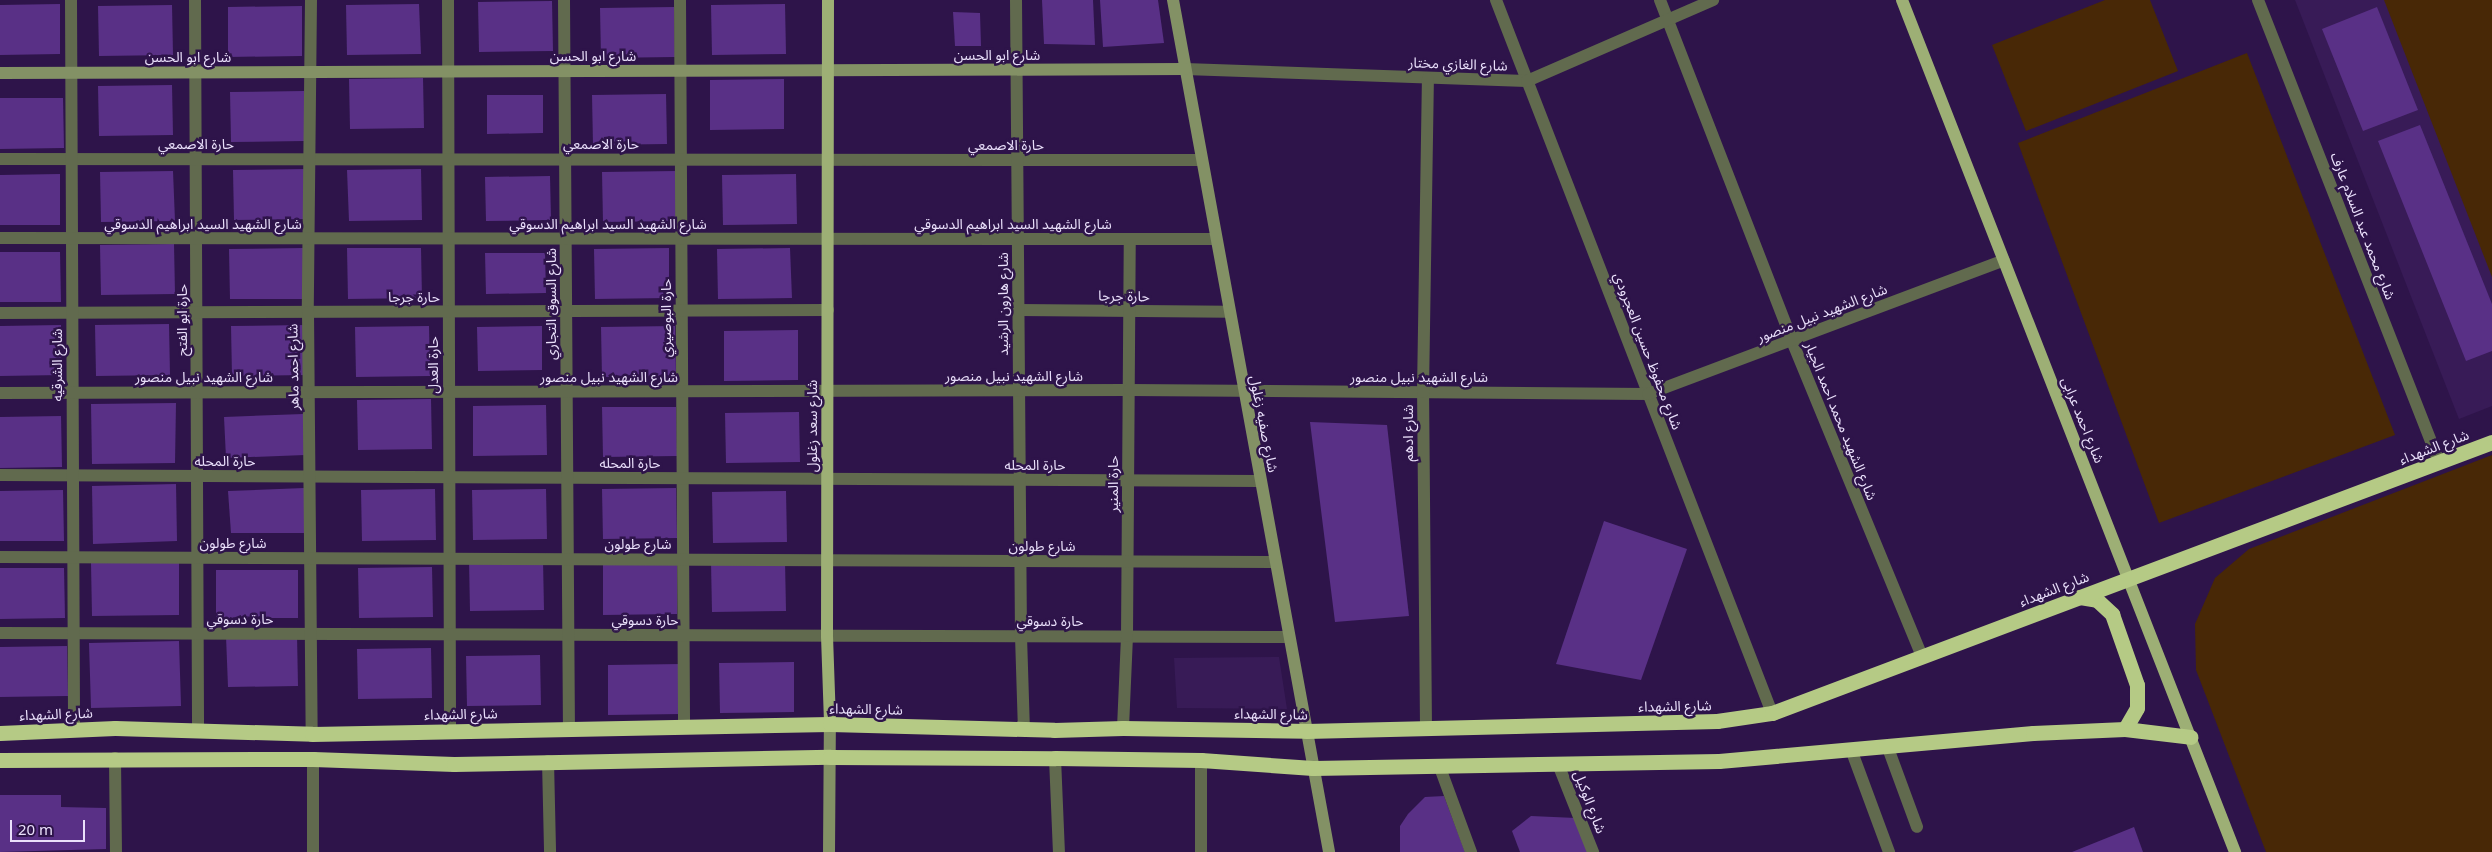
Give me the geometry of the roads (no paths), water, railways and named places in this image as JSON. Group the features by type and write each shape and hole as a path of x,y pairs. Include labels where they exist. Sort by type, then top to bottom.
{"highway":[{"name":"شارع الشهداء","path":"0,733 74,729 198,730 312,734 569,727 830,724 1306,731 1717,722 1772,713 2492,442"},
{"path":"2078,597 2098,600 2112,614 2139,697 2133,720 2125,729"},
{"path":"0,760 115,758 312,759 454,764 830,758 1056,758 1201,760 1313,768 1719,761 1852,752 2033,733 2125,729 2191,737"}],"main road":[{"name":"شارع سعد زغلول","path":"828,0 827,636 830,724"},
{"name":"شارع احمد عرابى","path":"1902,0 2130,578 2235,852"}],"street":[{"name":"شارع الشرقيه","path":"71,0 72,633 74,729"},
{"name":"حارة ابو الفتح","path":"195,0 198,730"},
{"name":"شارع احمد ماهر","path":"311,0 308,312 312,734"},
{"name":"حارة العدل","path":"448,0 450,730"},
{"name":"شارع السوق التجاري","path":"564,0 569,727"},
{"name":"حارة البوصيري","path":"680,0 684,725"},
{"name":"شارع هارون الرشيد","path":"1016,0 1019,480 1024,728"},
{"name":"شارع صفيه زغلول","path":"1173,0 1243,391 1330,852"},
{"name":"شارع محفوظ حسين العجرودي","path":"1496,0 1772,713"},
{"name":"شارع الشهيد محمد احمد الجيار","path":"1660,0 1792,341 1922,656"},
{"name":"شارع الغازي مختار","path":"1185,69 1527,81 1713,0"},
{"name":"شارع محمد عبد السلام عارف","path":"2258,0 2439,462"},
{"name":"شارع ابو الحسن","path":"0,72 1185,69"},
{"name":"شارع ادهم","path":"1426,728 1423,392 1428,79"},
{"name":"حارة الاصمعي","path":"0,159 1201,160"},
{"name":"شارع الشهيد السيد ابراهيم الدسوقي","path":"0,238 1216,240"},
{"name":"حارة المنير","path":"1123,728 1127,636 1130,240"},
{"name":"شارع الشهيد نبيل منصور","path":"0,393 1129,390 1648,394 2004,260"},
{"name":"حارة جرجا","path":"0,313 828,310"},
{"name":"حارة جرجا","path":"1018,310 1229,312"},
{"name":"حارة المحله","path":"0,475 1260,481"},
{"name":"شارع طولون","path":"0,558 1128,560 1275,562"},
{"name":"حارة دسوقي","path":"0,633 1289,637"},
{"name":"شارع سعد زغلول","path":"829,852 830,724"},
{"path":"1888,748 1917,828"},
{"path":"1852,752 1889,852"},
{"path":"115,758 116,852"},
{"path":"1056,758 1059,852"},
{"path":"312,759 314,852"},
{"path":"1201,760 1201,852"},
{"path":"548,761 550,852"},
{"name":"شارع الوكيل","path":"1558,764 1593,852"},
{"path":"1439,765 1471,852"}]}
